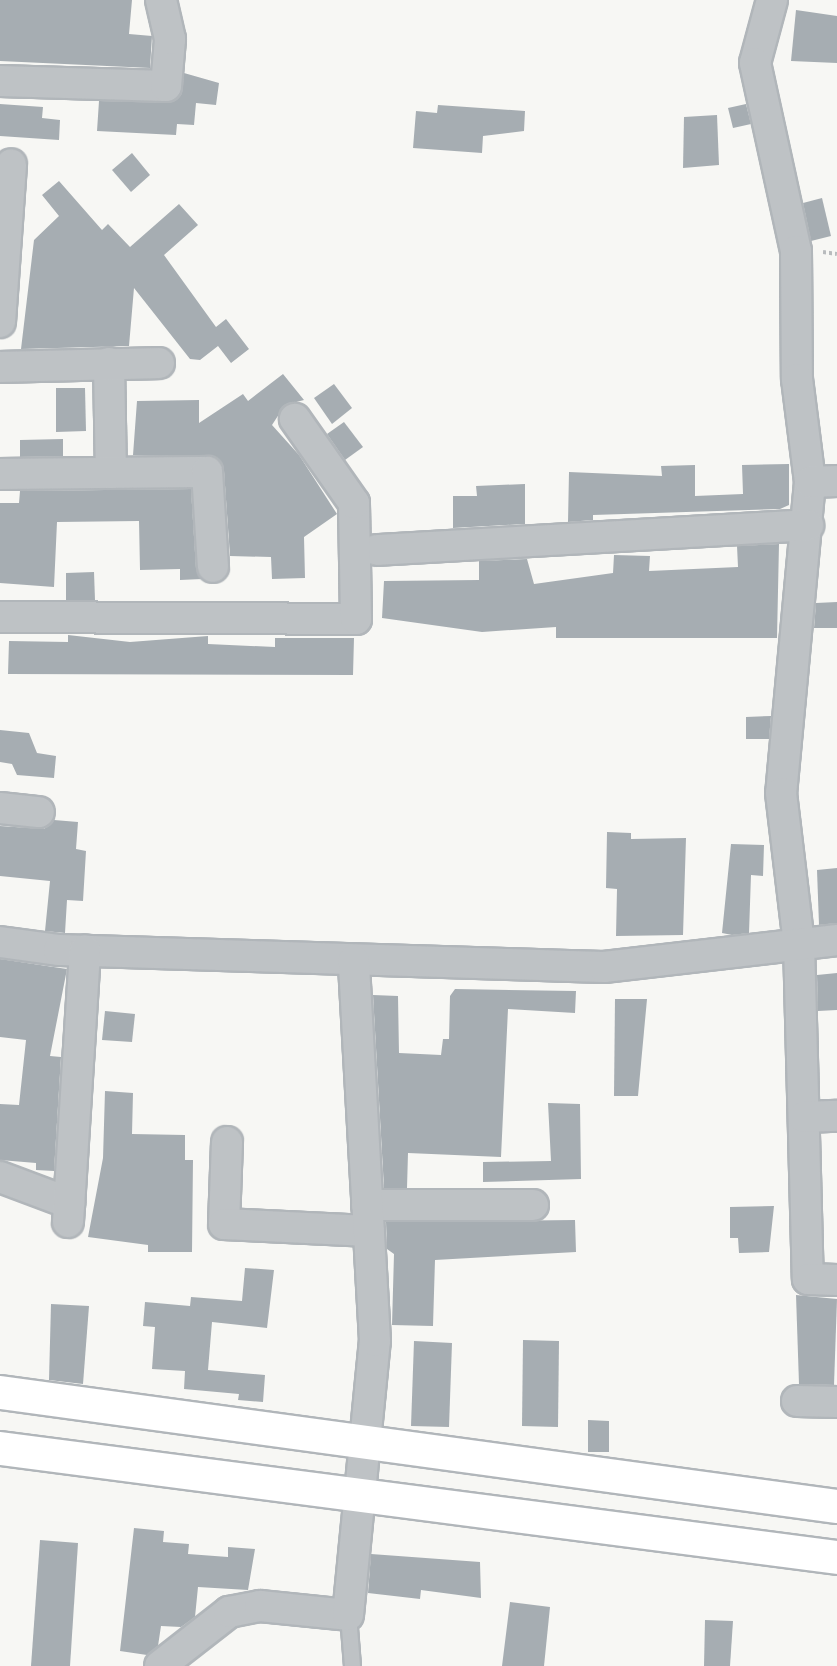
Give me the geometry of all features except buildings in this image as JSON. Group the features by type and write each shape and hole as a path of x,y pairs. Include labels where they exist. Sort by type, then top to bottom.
{"street":[{"path":"0,81 166,86 170,39 161,0"},
{"path":"772,0 755,63 796,251 797,380 824,482 808,525 781,793 799,943 808,1280 837,1280"},
{"path":"0,322 11,164"},
{"path":"109,363 111,473"},
{"path":"0,368 159,363"},
{"path":"0,617 356,619 354,503 295,419"},
{"path":"0,474 207,472 213,567"},
{"path":"377,550 808,525"},
{"path":"0,808 39,812"},
{"path":"0,942 85,951 604,967 837,940"},
{"path":"0,1177 69,1213 85,951"},
{"path":"160,1666 229,1612 260,1606 348,1615 363,1495 375,1341 354,961"},
{"path":"804,1117 837,1116"},
{"path":"227,1142 224,1224 368,1218 533,1205"},
{"path":"0,1392 837,1506"},
{"path":"797,1401 837,1402"},
{"path":"0,1448 837,1557"}],"lane":[{"path":"348,1615 352,1666"}]}
